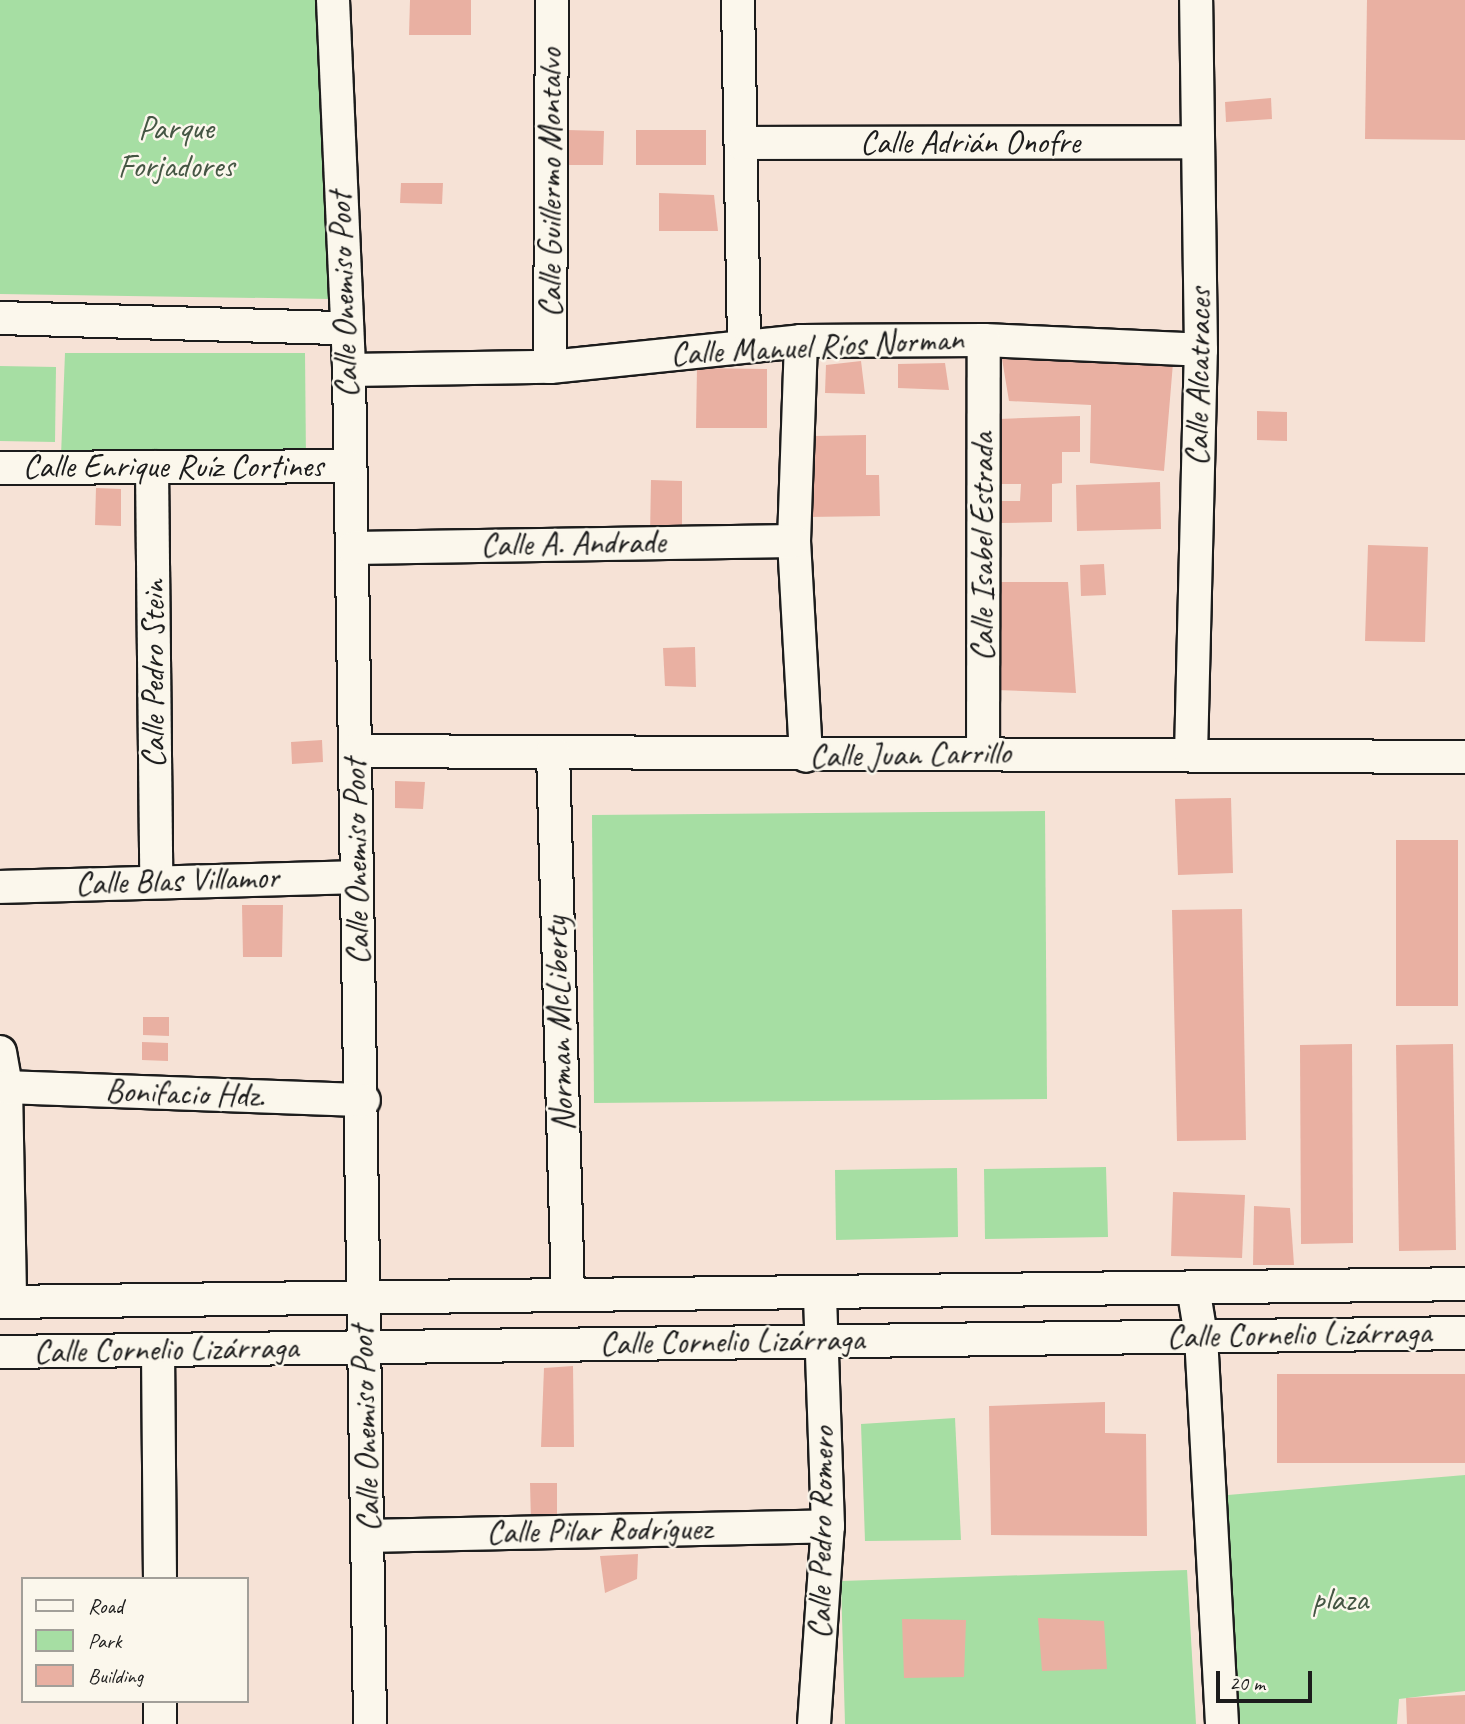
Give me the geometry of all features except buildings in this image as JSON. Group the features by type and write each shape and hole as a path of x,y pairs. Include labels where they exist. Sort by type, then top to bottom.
{"street":[{"name":"Calle Onemiso Poot","path":"332,0 349,370 347,466 353,548 354,877 364,1100 363,1347 369,1536 370,1724"},
{"name":"Calle Guillermo Montalvo","path":"550,366 552,0"},
{"path":"738,0 744,344"},
{"name":"Calle Alcatraces","path":"1191,755 1201,350 1196,0"},
{"name":"Calle Adrián Onofre","path":"741,143 1198,142"},
{"path":"0,318 347,328"},
{"name":"Calle Manuel Ríos Norman","path":"349,370 550,366 744,344 801,341 984,340 1201,350"},
{"name":"Calle Isabel Estrada","path":"982,754 984,340"},
{"path":"801,341 794,541 806,756"},
{"name":"Calle Enrique Ruíz Cortines","path":"0,468 347,466"},
{"name":"Calle Pedro Stein","path":"152,467 156,880"},
{"name":"Calle A. Andrade","path":"353,548 794,541"},
{"name":"Calle Juan Carrillo","path":"355,751 806,756 982,754 1465,757"},
{"name":"Norman McLiberty","path":"553,752 568,1295"},
{"name":"Calle Blas Villamor","path":"0,887 156,880 354,877"},
{"path":"0,1052 6,1087 5,1302"},
{"name":"Bonifacio Hdz.","path":"6,1087 364,1100"},
{"name":"Calle Cornelio Lizárraga","path":"5,1302 1465,1284"},
{"path":"1193,1287 1202,1336 1222,1724"},
{"name":"Calle Pedro Romero","path":"814,1724 828,1526 820,1292"},
{"name":"Calle Cornelio Lizárraga","path":"0,1352 1465,1333"},
{"path":"158,1350 159,1577"},
{"name":"Calle Pilar Rodríguez","path":"369,1536 828,1526"},
{"path":"160,1703 160,1724"}],"green space":[{"name":"Parque Forjadores","path":"0,0 327,0 330,299 0,294"},
{"path":"65,353 305,353 306,461 61,456"},
{"path":"0,366 56,367 55,442 0,441"},
{"path":"1045,811 1047,1099 594,1103 592,815"},
{"path":"1106,1167 1108,1237 985,1239 984,1169"},
{"path":"957,1168 958,1237 836,1240 835,1170"},
{"path":"955,1418 961,1540 865,1541 861,1424"},
{"name":"plaza","path":"1465,1475 1465,1691 1399,1699 1397,1724 1234,1724 1216,1496"},
{"path":"1187,1570 1196,1724 845,1724 841,1581"}]}
